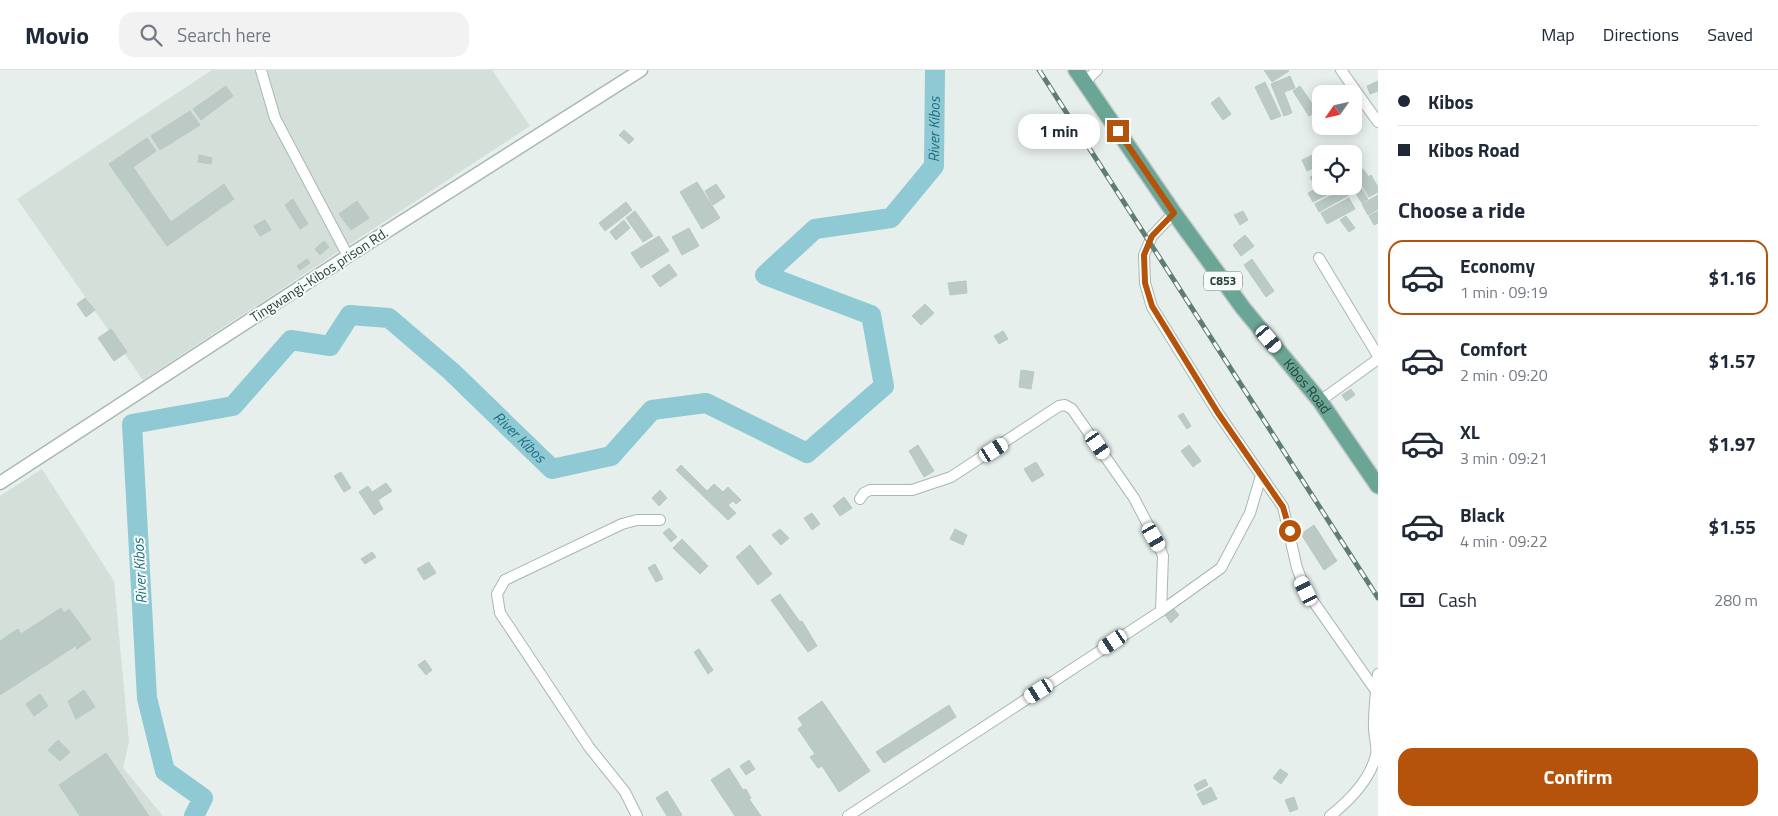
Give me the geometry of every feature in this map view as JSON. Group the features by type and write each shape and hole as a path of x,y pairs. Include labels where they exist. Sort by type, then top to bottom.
{"main road":[{"name":"Kibos Road","path":"1080,76 1174,213 1243,308 1320,401 1378,486"}],"street":[{"path":"261,70 275,118 348,256"},
{"name":"Tingwangi-Kibos prison Rd.","path":"0,483 348,256 641,70"},
{"path":"1080,76 1097,70"},
{"path":"1341,70 1378,122"},
{"path":"1174,213 1152,236 1144,255 1145,283 1152,306 1260,476 1283,507 1298,568 1306,591 1376,690"},
{"path":"1319,258 1378,358 1320,401"},
{"path":"860,500 864,492 870,490 912,490 951,476 1060,406 1065,405 1072,409 1134,498 1159,546 1163,556 1161,611"},
{"path":"848,816 1161,611 1221,568 1250,513 1260,476"},
{"path":"637,816 625,792 589,747 500,613 497,594 505,580 622,524 637,520 660,520"},
{"path":"1330,816 1348,800 1363,781 1377,751 1374,729 1378,674"}],"shaded area":[{"path":"212,70 492,70 530,126 143,380 17,199"},
{"path":"42,469 114,581 129,742 123,768 163,816 0,816 0,496"}],"building":[{"path":"1264,70 1288,70 1289,71 1272,82"},
{"path":"1290,76 1295,88 1284,92 1292,113 1284,116 1271,84"},
{"path":"1378,81 1378,91 1370,94 1367,86"},
{"path":"1265,82 1281,116 1271,120 1255,87"},
{"path":"226,86 233,96 201,120 193,109"},
{"path":"1300,86 1312,104 1312,114 1309,116 1293,91"},
{"path":"1219,97 1231,114 1223,120 1211,103"},
{"path":"190,111 200,125 160,150 151,136"},
{"path":"624,130 634,139 629,144 619,135"},
{"path":"147,138 156,151 133,167 171,222 224,184 234,199 167,246 109,164"},
{"path":"199,155 212,158 211,164 198,162"},
{"path":"1312,155 1312,168 1307,171 1302,160"},
{"path":"1362,170 1368,176 1362,180"},
{"path":"1371,175 1378,187 1378,192 1369,197 1362,185 1362,181"},
{"path":"697,182 720,218 702,229 680,192"},
{"path":"716,184 725,197 713,205 705,191"},
{"path":"1362,189 1368,199 1362,203 1357,195 1362,195"},
{"path":"1312,191 1312,195 1326,195 1313,202 1308,193"},
{"path":"1332,195 1349,195 1319,212 1315,204"},
{"path":"1378,195 1378,209 1368,215 1362,204"},
{"path":"1349,198 1355,209 1327,224 1321,213"},
{"path":"293,199 308,224 300,229 285,205"},
{"path":"357,201 369,218 351,230 339,214"},
{"path":"626,202 632,210 605,231 599,223"},
{"path":"635,211 653,236 643,242 626,218"},
{"path":"1243,211 1248,220 1240,225 1234,215"},
{"path":"1378,211 1378,223 1374,225 1369,216"},
{"path":"1346,216 1355,228 1349,232 1340,220"},
{"path":"265,220 271,230 260,236 254,226"},
{"path":"624,220 630,228 616,240 610,232"},
{"path":"689,228 699,246 682,255 672,237"},
{"path":"1245,235 1254,246 1241,256 1233,245"},
{"path":"659,236 669,251 641,268 631,253"},
{"path":"324,241 329,247 320,255 315,249"},
{"path":"307,259 310,263 300,270 297,266"},
{"path":"1252,259 1274,291 1266,297 1244,265"},
{"path":"669,264 677,275 660,287 652,276"},
{"path":"966,281 967,293 950,295 948,283"},
{"path":"85,298 95,310 86,317 77,304"},
{"path":"925,304 934,313 921,325 912,316"},
{"path":"111,329 127,352 114,361 98,338"},
{"path":"1003,331 1008,339 999,344 994,336"},
{"path":"1021,370 1034,372 1031,389 1019,387"},
{"path":"1351,389 1355,395 1346,401 1342,395"},
{"path":"1183,413 1191,426 1187,429 1178,416"},
{"path":"918,445 934,471 924,477 909,451"},
{"path":"1189,445 1201,461 1193,467 1181,451"},
{"path":"1036,462 1044,475 1032,482 1024,469"},
{"path":"681,465 707,491 714,484 723,492 728,487 741,500 736,504 733,501 728,505 736,513 728,520 676,470"},
{"path":"341,472 351,488 344,492 334,476"},
{"path":"386,483 392,491 378,500 383,509 374,515 359,492 368,486 372,492"},
{"path":"660,490 667,498 659,506 652,498"},
{"path":"844,497 852,508 840,516 833,506"},
{"path":"812,513 820,524 812,530 804,518"},
{"path":"1314,525 1337,561 1324,570 1301,534"},
{"path":"669,528 677,537 671,542 663,533"},
{"path":"780,529 789,538 781,545 772,535"},
{"path":"955,529 967,535 963,545 950,539"},
{"path":"682,539 708,566 700,574 673,548"},
{"path":"750,545 772,574 758,585 736,557"},
{"path":"372,552 376,557 365,564 361,559"},
{"path":"429,562 436,573 424,580 417,569"},
{"path":"655,564 663,579 656,582 648,568"},
{"path":"780,594 800,622 802,621 817,646 808,652 771,600"},
{"path":"61,608 83,641 0,695 0,641 18,629 21,634"},
{"path":"1173,608 1179,615 1171,623 1165,615"},
{"path":"69,609 91,639 77,649 76,647 84,641 64,613"},
{"path":"699,649 713,670 708,674 694,652"},
{"path":"425,660 432,670 426,675 418,665"},
{"path":"84,690 95,707 76,719 68,701"},
{"path":"40,694 48,706 34,716 26,704"},
{"path":"822,701 870,771 839,792 822,766 818,768 810,757 815,754 798,729 803,725 798,718"},
{"path":"949,705 956,717 884,763 876,752"},
{"path":"58,740 70,752 60,761 48,750"},
{"path":"106,753 149,816 80,816 59,785"},
{"path":"749,760 755,769 746,775 740,766"},
{"path":"729,768 743,790 746,789 751,798 749,799 761,816 735,816 711,780"},
{"path":"1280,769 1288,774 1281,784 1273,778"},
{"path":"1205,779 1208,785 1197,791 1194,785"},
{"path":"1211,787 1217,799 1203,805 1197,794"},
{"path":"667,791 682,815 667,816 656,798"},
{"path":"1294,797 1298,809 1290,812 1285,800"}],"waterway":[{"name":"River Kibos","path":"194,816 203,798 165,771 147,698 132,424 233,406 291,340 330,346 350,315 389,318 452,372 552,469 611,456 652,410 706,403 807,453 884,386 871,315 765,275 815,229 891,218 934,166 935,70"}],"railway":[{"path":"1039,70 1378,598"}],"route":[{"path":"1118,131 1174,213 1146,245 1144,255 1145,283 1152,306 1218,413 1260,476 1277,497 1283,507 1290,531"}]}
